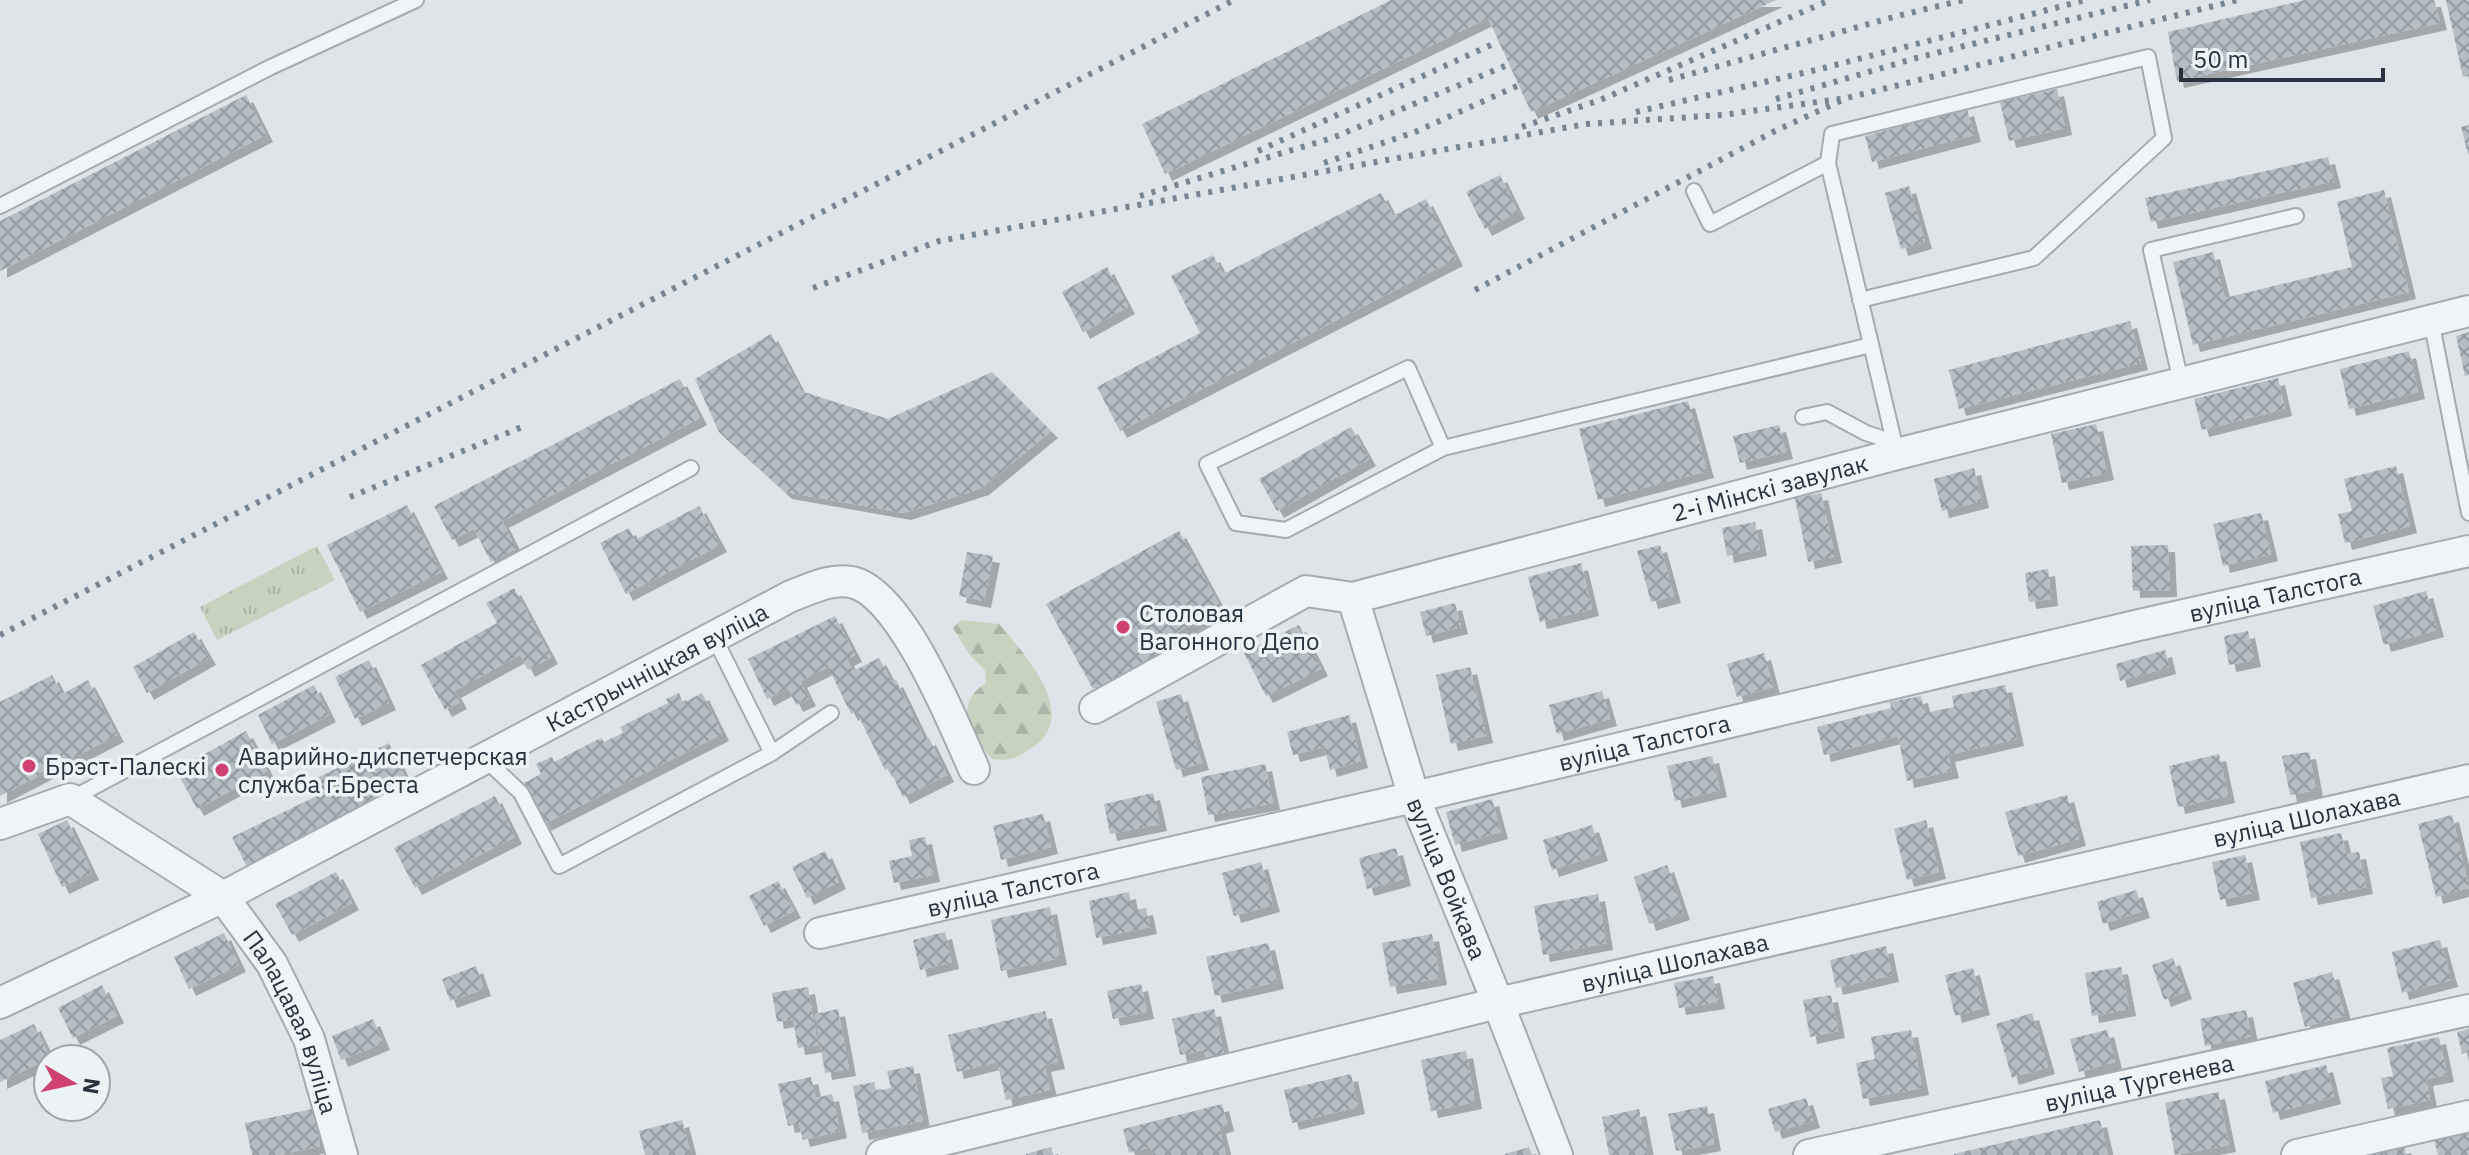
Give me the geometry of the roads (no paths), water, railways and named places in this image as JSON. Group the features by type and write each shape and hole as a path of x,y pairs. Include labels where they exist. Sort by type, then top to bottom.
{"street":[{"name":"2-і Мінскі завулак","path":"1095,708 1306,591 1353,598 1896,448 2469,311"},
{"name":"вуліца Талстога","path":"820,933 2469,551"},
{"name":"Кастрычніцкая вуліца","path":"0,1003 223,897 791,596 828,582 852,582 872,592 909,636 974,769"},
{"name":"вуліца Войкава","path":"1353,598 1414,797 1557,1155"},
{"name":"вуліца Шолахава","path":"882,1155 1498,1003 2469,780"},
{"path":"0,824 70,799 223,897"},
{"name":"Палацавая вуліца","path":"223,897 272,964 309,1039 342,1155"},
{"name":"вуліца Тургенева","path":"1809,1155 2469,1010"},
{"path":"2297,1155 2469,1116"}],"lane":[{"path":"0,206 271,67 416,0"},
{"path":"1860,300 2034,258 2164,138 2148,57 1832,134 1828,163 1860,300 1896,448"},
{"path":"1694,191 1710,224 1828,163"},
{"path":"2181,382 2151,250 2296,216"},
{"path":"2431,320 2469,513"},
{"path":"1443,448 1408,368 1207,464 1236,523 1286,530 1443,448 1871,345"},
{"path":"1803,417 1827,412 1896,448"},
{"path":"70,799 691,468"},
{"path":"714,637 772,753"},
{"path":"486,760 521,793 559,866 772,753 831,713"}],"railway":[{"path":"0,635 1234,0"},
{"path":"1522,127 1600,100 1830,0"},
{"path":"1669,80 1964,0"},
{"path":"1636,112 1820,69 2086,0"},
{"path":"1776,99 1916,58 2150,0"},
{"path":"1475,290 1775,131 1847,98 2238,0"},
{"path":"1258,151 1493,44"},
{"path":"1140,196 1332,138 1505,66"},
{"path":"1324,163 1415,132 1517,86"},
{"path":"813,288 939,241 1586,124 1722,115 1847,98"},
{"path":"350,497 522,427"}],"place":[{"name":"Столовая Вагонного Депо","path":"1123,627"},
{"name":"Брэст-Палескі","path":"29,766"},
{"name":"Аварийно-диспетчерская служба г.Бреста","path":"222,770"}]}
